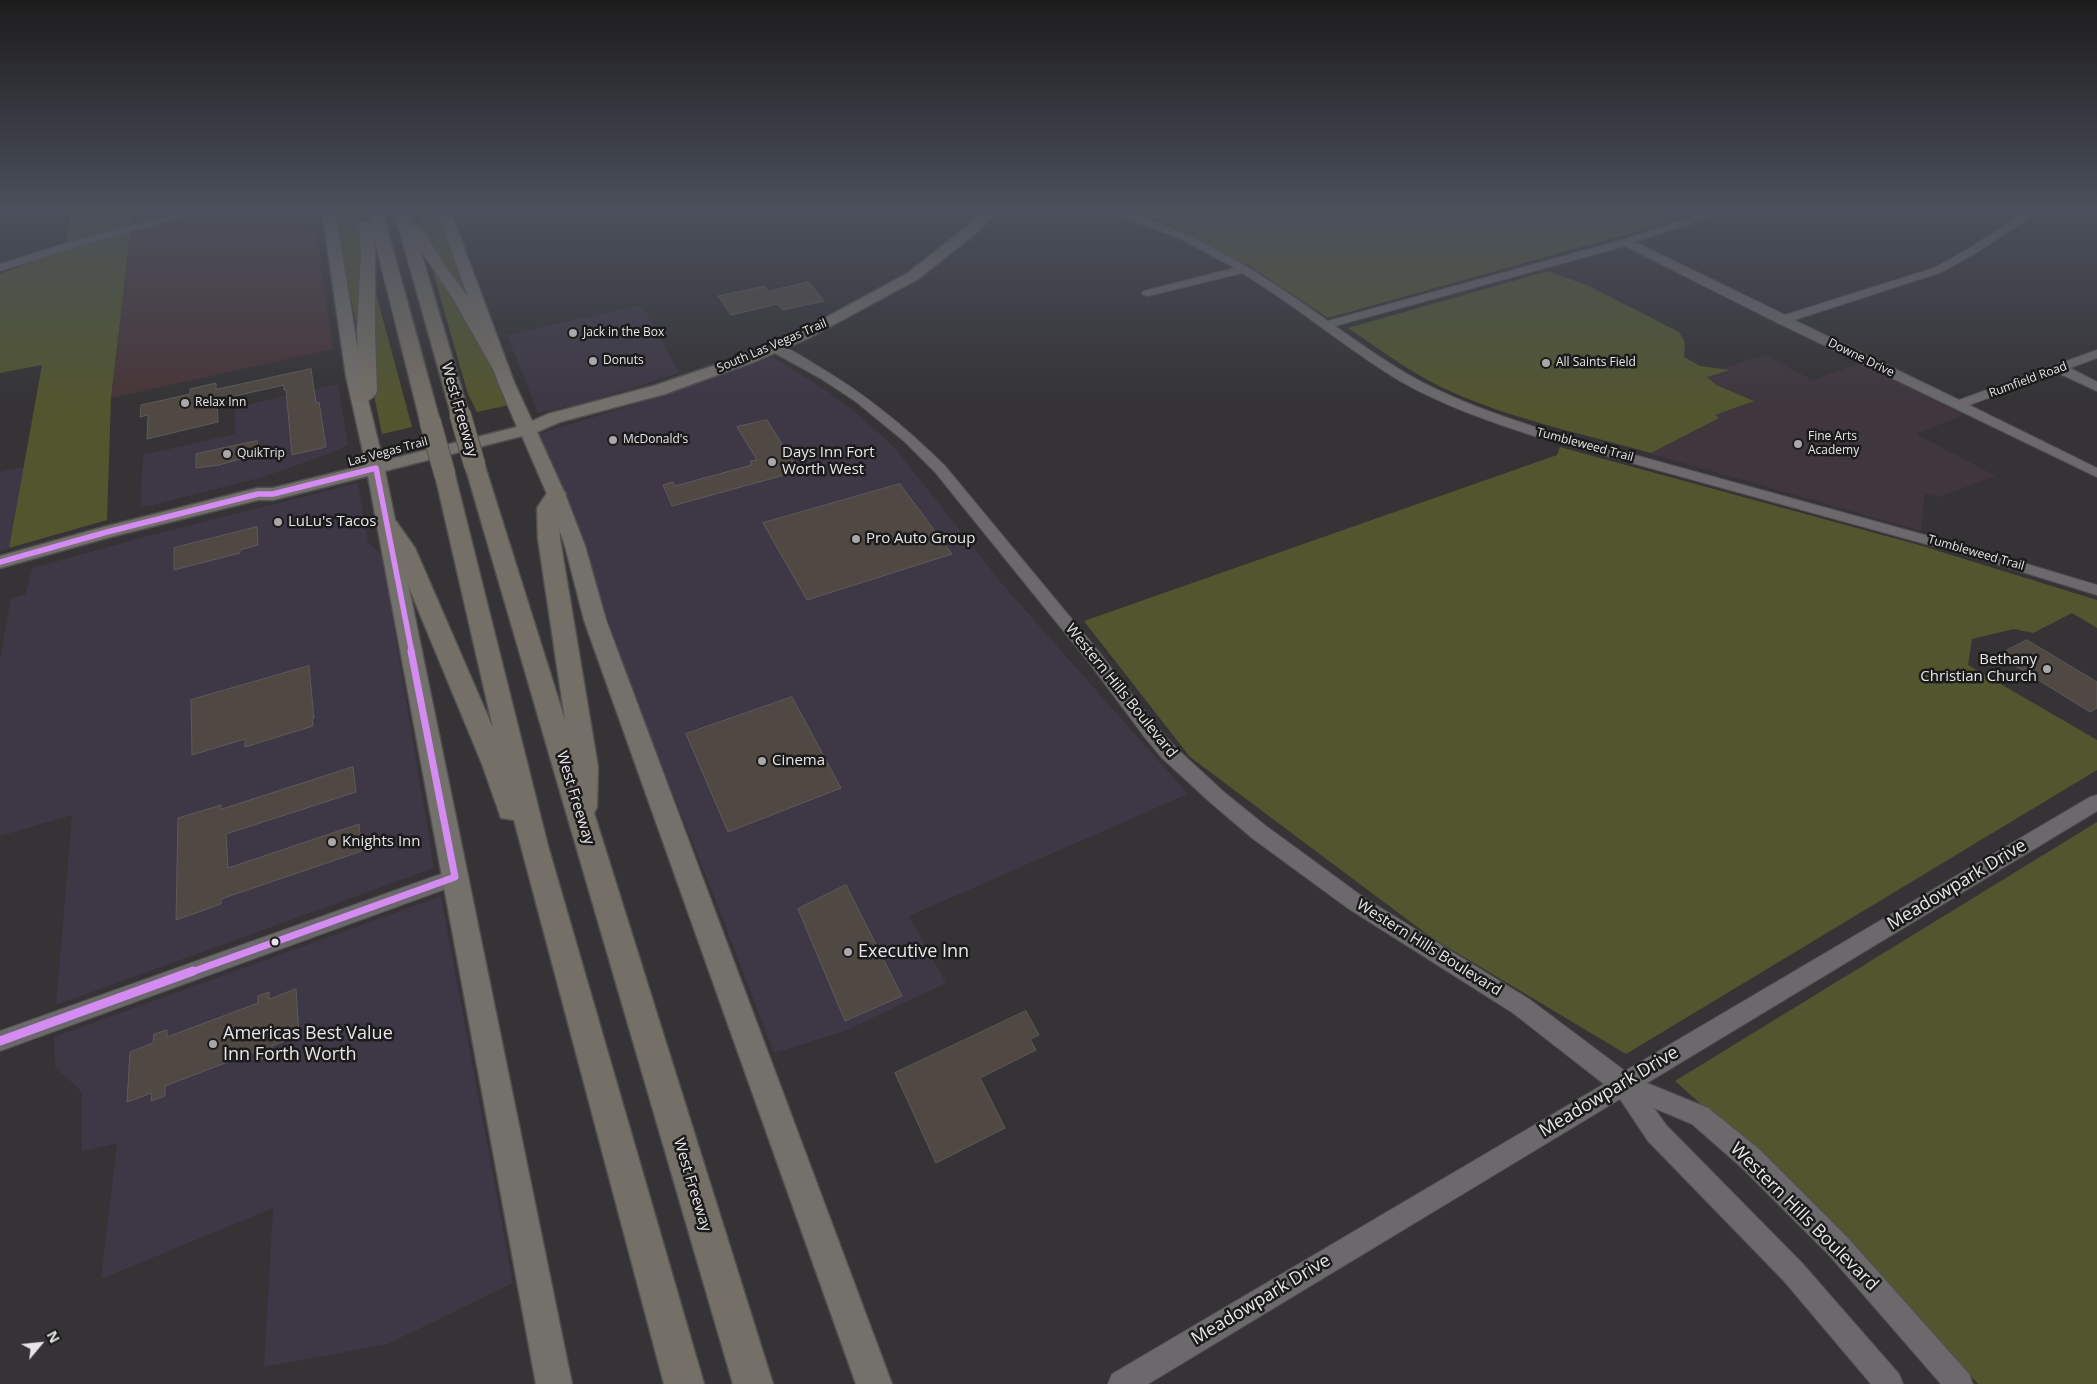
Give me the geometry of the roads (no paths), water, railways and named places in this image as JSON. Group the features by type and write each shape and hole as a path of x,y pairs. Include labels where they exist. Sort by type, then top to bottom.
{"highway":[{"path":"360,398 368,392 366,332 370,275"},
{"name":"West Freeway","path":"392,275 445,475 534,846 684,1384"},
{"name":"West Freeway","path":"420,275 582,824 753,1384"},
{"path":"444,275 460,297 499,365"},
{"path":"551,484 548,508 549,539 585,767 582,824"},
{"path":"388,526 404,548 495,764 509,808 534,846"}],"main road":[{"path":"338,275 348,340 388,526 554,1384"},
{"path":"467,275 499,365 551,484 574,546 595,620 874,1384"},
{"name":"South Las Vegas Trail","path":"524,424 554,418 659,390 775,348 841,316 915,275"},
{"name":"Las Vegas Trail","path":"0,562 107,532 258,494 273,494 374,461 524,424"}],"street":[{"path":"1148,293 1222,275"},
{"name":"Tumbleweed Trail","path":"1252,275 1358,349 1406,378 1445,399 1494,419 1985,556 2097,590"},
{"path":"1326,325 1508,275"},
{"name":"Downe Drive","path":"1691,275 2097,473"},
{"path":"1782,320 1924,275"},
{"name":"Western Hills Boulevard","path":"775,348 825,375 881,415 922,450 940,469 1093,656 1169,753 1218,798 1260,832 1356,903 1520,1006 1623,1084 1700,1116 1750,1158 1838,1246 1959,1384"},
{"name":"Rumfield Road","path":"1958,406 2097,354"},
{"path":"2059,368 2097,387"},
{"name":"Meadowpark Drive","path":"1122,1384 2097,802"},
{"path":"0,1041 455,877"},
{"name":"Western Hills Boulevard","path":"1623,1084 1657,1133 1792,1272 1889,1384"}],"place":[{"name":"Jack in the Box","path":"573,333"},
{"name":"Donuts","path":"593,361"},
{"name":"All Saints Field","path":"1546,363"},
{"name":"Relax Inn","path":"185,403"},
{"name":"McDonald's","path":"613,440"},
{"name":"Fine Arts Academy","path":"1798,444"},
{"name":"QuikTrip","path":"227,454"},
{"name":"Days Inn Fort Worth West","path":"772,462"},
{"name":"LuLu's Tacos","path":"278,522"},
{"name":"Pro Auto Group","path":"856,539"},
{"name":"Bethany Christian Church","path":"2047,669"},
{"name":"Cinema","path":"762,761"},
{"name":"Knights Inn","path":"332,842"},
{"name":"Executive Inn","path":"848,952"},
{"name":"Americas Best Value Inn Forth Worth","path":"213,1044"}]}
